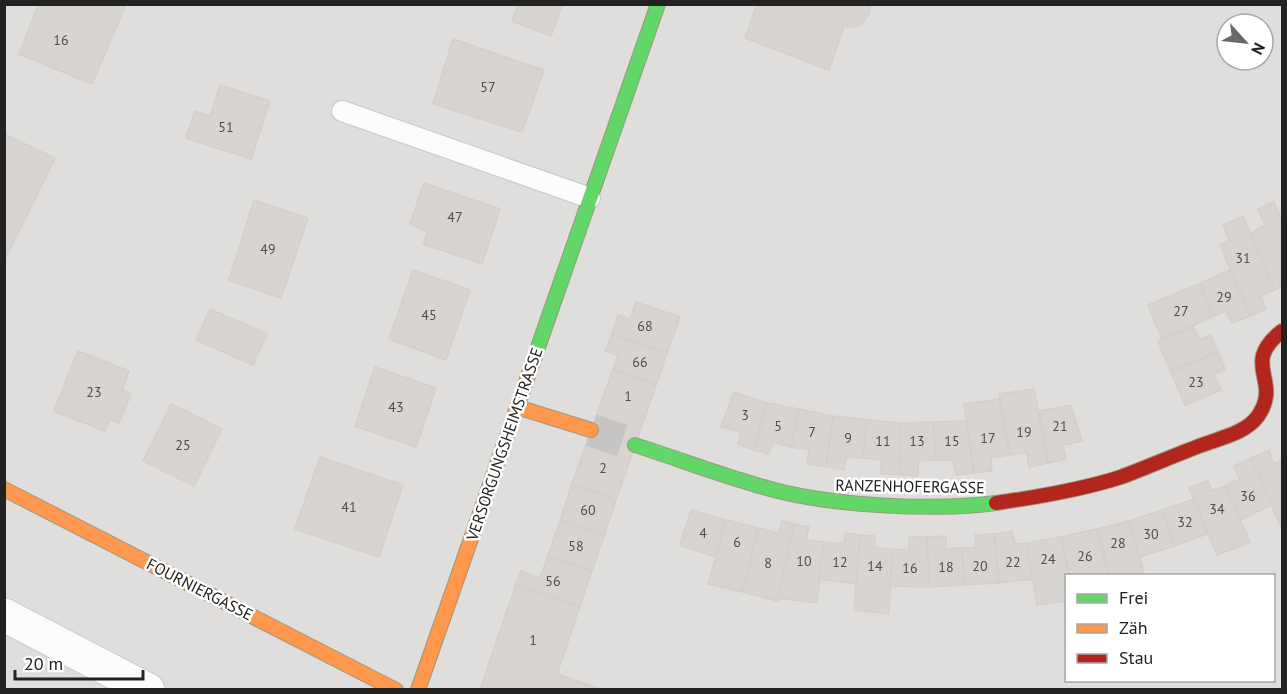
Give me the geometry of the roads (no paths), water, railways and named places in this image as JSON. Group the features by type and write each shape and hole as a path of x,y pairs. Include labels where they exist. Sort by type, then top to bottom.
{"street":[{"name":"VERSORGUNGSHEIMSTRASSE","path":"418,690 658,4"},
{"name":"RANZENHOFERGASSE","path":"635,445 778,491 827,501 936,506 987,504 1041,497 1120,477 1250,426 1262,413 1269,387 1261,356 1268,342 1282,331"},
{"path":"517,407 591,430"},
{"name":"FOURNIERGASSE","path":"4,489 396,690"},
{"path":"4,615 148,690"}],"lane":[{"path":"342,111 590,198"}],"tunnel":[{"path":"591,430 635,445"}]}
